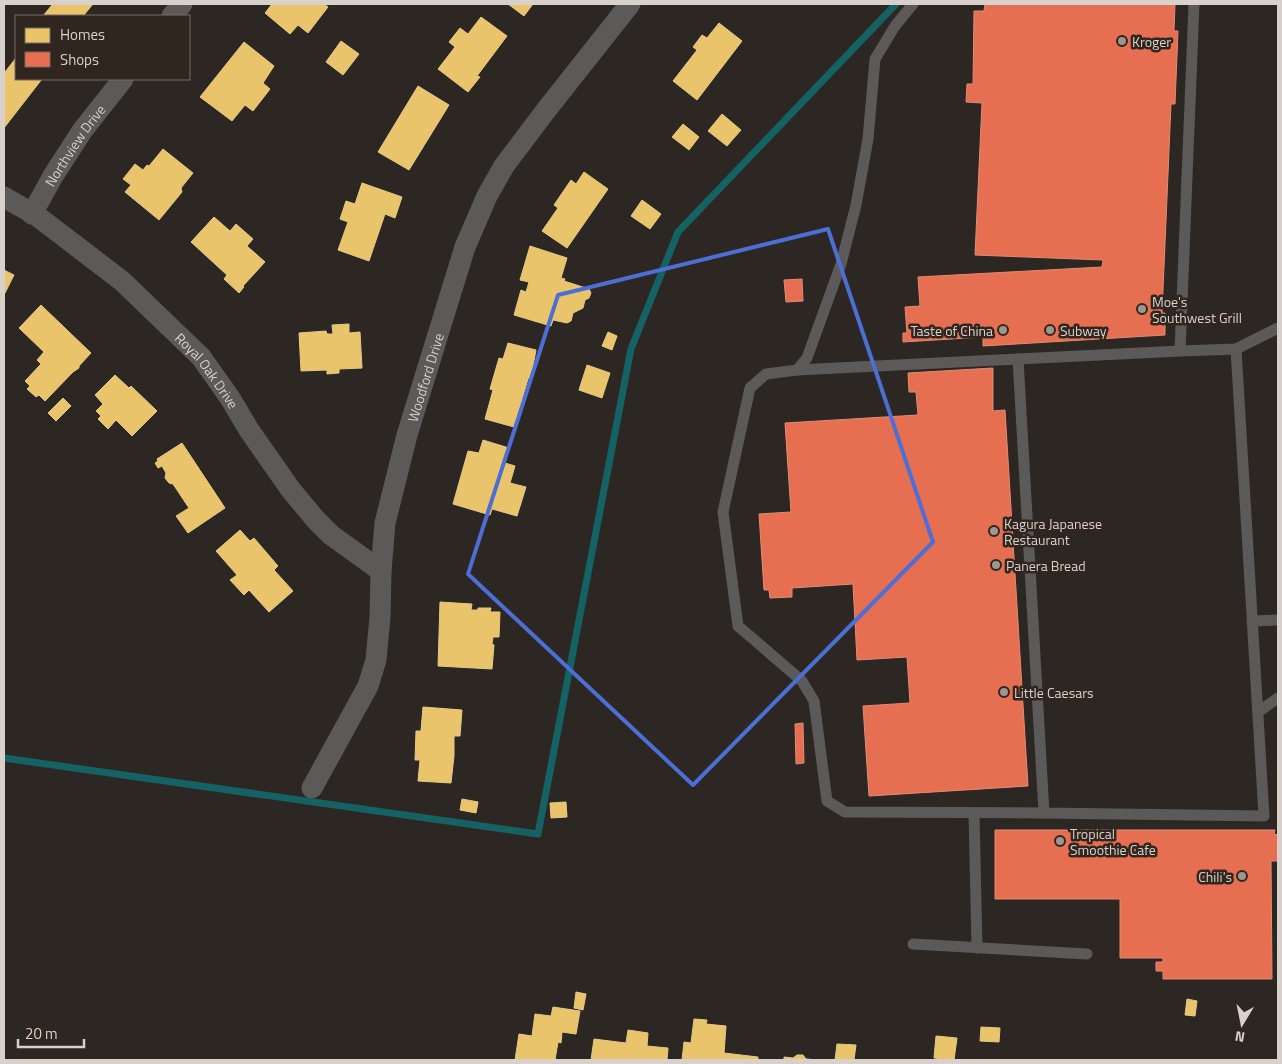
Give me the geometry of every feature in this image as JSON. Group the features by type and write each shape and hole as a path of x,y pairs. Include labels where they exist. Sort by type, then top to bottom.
{"street":[{"path":"173,15 182,4"},
{"name":"Woodford Drive","path":"312,788 368,686 376,660 386,523 407,435 459,263 487,196 504,166 630,4"},
{"name":"Northview Drive","path":"32,214 53,176 82,131 122,80"},
{"name":"Royal Oak Drive","path":"4,197 32,214 122,281 201,357 291,490 316,520 331,535 381,571"}],"lane":[{"path":"797,370 807,358 841,264 856,206 868,139 875,59 895,26 913,4"},
{"path":"1180,351 1194,4"},
{"path":"1236,348 1264,816 845,812 826,801 814,701 802,681 738,626 723,512 750,388 766,374 797,370 1236,348 1278,328"},
{"path":"1018,359 1044,813"},
{"path":"1252,621 1278,620"},
{"path":"1258,712 1278,698"},
{"path":"974,813 977,948"},
{"path":"914,944 1087,954"}],"highlighted area":[{"path":"828,229 933,542 693,785 468,574 558,295"}],"building: Homes":[{"path":"93,4 84,15 44,15 52,5"},
{"path":"272,4 324,4 328,7 308,33 298,25 290,34 265,13"},
{"path":"508,4 533,4 524,16"},
{"path":"481,17 507,36 477,76 480,77 468,92 438,69 455,47 449,42 460,28 468,34"},
{"path":"719,23 742,41 697,100 673,81 697,50 693,47 702,35 707,38"},
{"path":"341,41 359,54 343,75 326,62"},
{"path":"244,42 274,66 263,83 270,89 253,111 245,105 232,121 200,97"},
{"path":"15,59 15,80 41,80 4,128 4,71"},
{"path":"418,86 449,105 409,170 378,152"},
{"path":"722,114 741,130 727,146 708,131"},
{"path":"683,124 699,137 689,150 672,137"},
{"path":"163,149 193,173 181,188 182,192 159,220 125,192 131,185 123,179 135,164 143,170 147,165 149,166"},
{"path":"584,172 608,189 567,248 542,231 558,208 554,205 571,180 576,184"},
{"path":"362,183 402,197 395,218 385,214 369,261 338,250 348,222 340,219 346,201 355,204"},
{"path":"642,200 661,214 650,229 631,216"},
{"path":"214,217 230,231 236,224 253,239 247,246 265,262 239,293 224,279 227,275 191,242"},
{"path":"530,246 567,258 561,278 565,279 564,281 589,289 591,293 589,298 585,300 583,308 573,313 571,321 567,323 553,320 551,326 514,315 521,290 526,292 529,282 520,280"},
{"path":"4,270 14,275 4,295"},
{"path":"41,305 91,353 79,368 45,401 39,395 36,397 27,389 30,386 25,381 41,364 37,360 44,352 19,328"},
{"path":"349,324 349,333 360,332 362,368 339,369 339,373 327,374 327,370 301,371 299,333 326,331 327,334 333,334 332,325"},
{"path":"608,332 617,336 612,350 602,346"},
{"path":"508,343 536,350 531,377 528,379 514,427 485,419 493,390 490,389 499,358 503,359"},
{"path":"587,365 610,373 602,398 579,390"},
{"path":"115,375 129,388 131,386 157,411 132,436 116,420 108,429 98,419 101,416 96,411 103,404 95,395"},
{"path":"63,398 71,406 56,421 48,413"},
{"path":"483,440 509,448 505,463 515,466 510,483 526,487 517,516 492,509 490,515 453,504 468,451 479,453"},
{"path":"182,443 225,508 188,533 176,516 189,508 173,484 169,483 165,478 166,473 162,466 158,468 155,463 158,461 157,459"},
{"path":"240,530 250,541 254,538 278,566 274,570 293,591 269,612 249,590 244,595 230,580 237,575 216,551"},
{"path":"440,602 472,604 471,610 491,608 490,612 500,612 499,637 493,637 492,644 494,645 492,669 438,666"},
{"path":"423,707 462,710 460,736 454,736 451,783 418,781 420,760 415,760 416,731 421,731"},
{"path":"462,799 478,802 476,813 460,810"},
{"path":"566,802 567,817 551,818 550,803"},
{"path":"576,992 586,994 583,1010 574,1008"},
{"path":"1187,999 1197,1001 1195,1016 1185,1015"},
{"path":"553,1007 580,1011 576,1034 562,1032 561,1043 558,1042 555,1060 515,1060 519,1034 532,1036 535,1014 551,1016"},
{"path":"694,1019 707,1020 706,1024 726,1026 724,1053 758,1057 758,1060 682,1060 684,1042 691,1043"},
{"path":"981,1027 1000,1028 999,1042 980,1041"},
{"path":"628,1030 648,1033 647,1046 668,1048 667,1060 591,1060 594,1039 626,1043"},
{"path":"936,1036 957,1038 954,1060 934,1058"},
{"path":"837,1044 856,1045 854,1060 835,1060"},
{"path":"797,1055 803,1055 806,1059 819,1060 784,1060 784,1057 793,1058"}],"building: Shops":[{"path":"985,4 1175,4 1174,31 1178,31 1175,104 1171,104 1162,313 1165,313 1165,335 983,346 983,337 903,342 903,333 907,333 905,307 920,306 918,277 1102,267 1103,260 975,255 982,103 966,102 967,84 973,84 974,11 984,11"},
{"path":"802,279 803,301 786,302 784,280"},
{"path":"993,368 993,411 1005,410 1028,786 869,796 863,706 910,703 907,657 857,660 853,584 792,588 792,597 770,598 769,590 764,590 759,514 791,512 785,423 918,415 916,392 909,392 908,373"},
{"path":"803,723 804,763 796,764 795,724"},
{"path":"995,830 1275,830 1274,834 1278,835 1278,861 1271,861 1272,979 1163,979 1163,971 1156,971 1156,962 1163,962 1163,958 1120,958 1120,899 995,899"}],"waterway":[{"path":"4,758 538,834 631,349 678,232 896,4"}],"place":[{"name":"Kroger","path":"1122,41"},
{"name":"Moe's Southwest Grill","path":"1142,309"},
{"name":"Taste of China","path":"1003,330"},
{"name":"Subway","path":"1050,330"},
{"name":"Kagura Japanese Restaurant","path":"994,531"},
{"name":"Panera Bread","path":"996,565"},
{"name":"Little Caesars","path":"1004,692"},
{"name":"Tropical Smoothie Cafe","path":"1060,841"},
{"name":"Chili's","path":"1242,876"}]}
